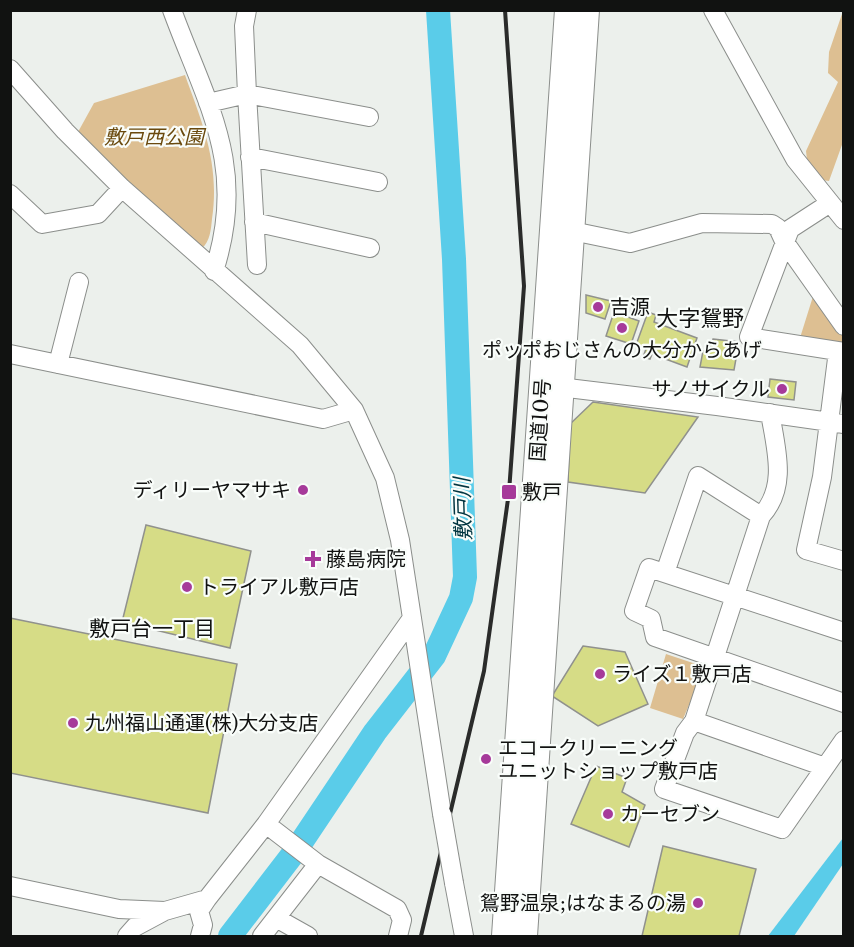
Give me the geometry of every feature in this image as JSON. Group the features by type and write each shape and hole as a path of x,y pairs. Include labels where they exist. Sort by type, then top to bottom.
{"highway":[{"name":"国道10号","path":"524,936 552,386 568,10"},
{"name":"国道10号","path":"505,936 552,386 572,231 586,10"}],"street":[{"path":"172,10 223,147 227,174 227,206 220,252 214,270"},
{"path":"247,10 244,27 257,265"},
{"path":"712,10 795,159 843,220"},
{"path":"10,69 65,131 122,188 300,345 354,410 385,478 400,540 442,814 464,936"},
{"path":"208,103 247,94 369,117"},
{"path":"250,157 378,182"},
{"path":"10,194 42,224 98,214 122,188"},
{"path":"830,203 790,229 749,337 841,352 836,423 806,550 843,561"},
{"path":"254,222 370,248"},
{"path":"572,231 630,243 702,223 753,225 763,223 778,228 784,241 843,326"},
{"path":"58,364 79,282"},
{"path":"10,354 323,418 354,410"},
{"path":"552,386 836,423"},
{"path":"770,413 778,482 774,499 762,516 694,721 685,733 664,789 782,829 843,740"},
{"path":"665,573 698,476 762,516"},
{"path":"843,632 649,568 634,611 651,619 655,637 843,703"},
{"path":"200,936 203,925 200,911 207,899 271,828 412,618"},
{"path":"694,721 825,767"},
{"path":"271,828 313,860 398,909 402,920 398,936"},
{"path":"262,936 313,860"},
{"path":"10,886 119,909 165,911"},
{"path":"127,936 135,927 165,911 207,899"},
{"path":"276,918 308,936"}],"green space":[{"path":"843,11 843,142 829,181 821,180 807,160 806,151 838,82 828,73 829,52"},
{"name":"敷戸西公園","path":"185,75 208,145 214,180 211,231 202,248 194,245 78,132 94,103"},
{"path":"815,290 843,331 843,347 799,341"},
{"path":"666,654 705,667 683,719 650,708"}],"water":[{"path":"843,838 843,864 794,936 768,936"}],"building":[{"name":"吉源","path":"586,295 611,301 605,319 586,313"},
{"name":"ポッポおじさんの大分からあげ","path":"614,312 639,321 631,344 606,336"},
{"path":"648,312 656,315 654,322 697,338 687,367 652,354 650,359 643,357 646,349 636,345"},
{"path":"713,339 739,342 734,370 700,367 703,351 708,353"},
{"name":"サノサイクル","path":"770,379 796,382 794,400 768,397"},
{"path":"593,402 698,417 645,493 568,482 570,424"},
{"name":"トライアル敷戸店","path":"146,525 251,551 230,648 122,622"},
{"path":"10,618 237,664 208,813 10,773"},
{"name":"ライズ１敷戸店","path":"583,646 625,652 648,704 598,726 552,696"},
{"name":"カーセブン","path":"596,766 627,778 622,792 645,805 629,847 571,824"},
{"name":"鴛野温泉;はなまるの湯","path":"663,846 756,869 739,936 642,936"}],"waterway":[{"name":"敷戸川","path":"230,936 296,850 375,732 434,656 461,598 465,577 454,259 438,10"}],"railway":[{"path":"421,936 484,671 509,492 524,286 505,10"}],"place":[{"name":"吉源","path":"598,307"},
{"name":"ポッポおじさんの大分からあげ","path":"622,328"},
{"name":"サノサイクル","path":"782,389"},
{"name":"ディリーヤマサキ","path":"303,490"},
{"name":"敷戸","path":"509,492"},
{"name":"藤島病院","path":"313,559"},
{"name":"トライアル敷戸店","path":"187,587"},
{"name":"ライズ１敷戸店","path":"600,674"},
{"name":"九州福山通運(株)大分支店","path":"73,723"},
{"name":"エコークリーニング ユニットショップ敷戸店","path":"486,759"},
{"name":"カーセブン","path":"608,814"},
{"name":"鴛野温泉;はなまるの湯","path":"698,903"}],"district":[{"name":"大字鴛野","path":"700,318"},
{"name":"敷戸台一丁目","path":"152,629"}]}
